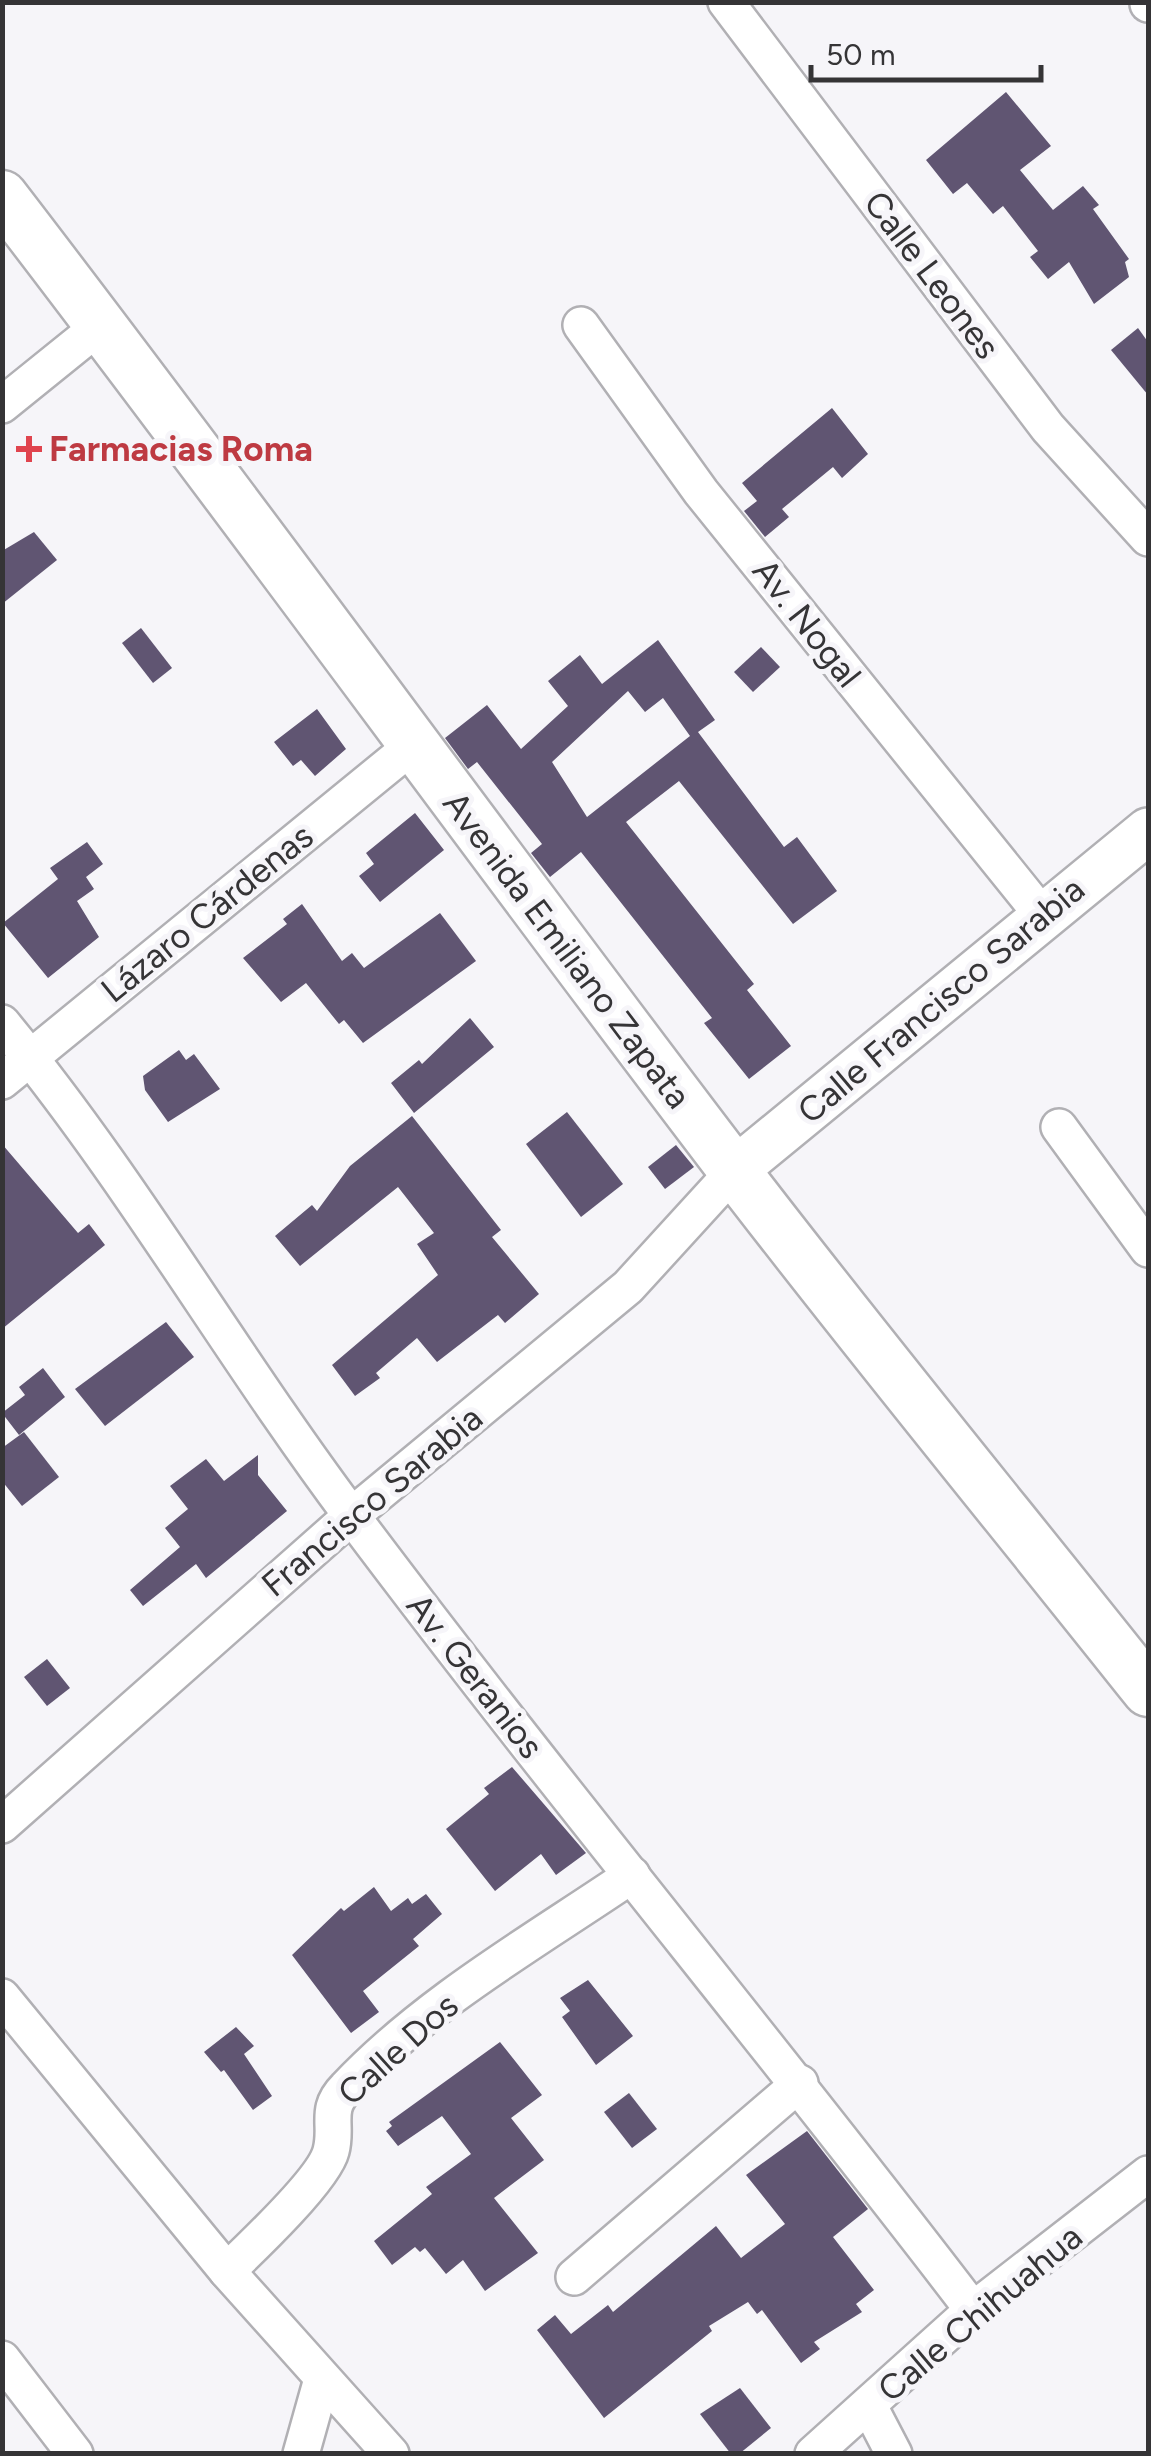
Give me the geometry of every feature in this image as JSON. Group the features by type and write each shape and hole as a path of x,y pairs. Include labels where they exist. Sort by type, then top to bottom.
{"main road":[{"name":"Avenida Emiliano Zapata","path":"2,196 176,420 412,746 734,1171 1148,1691"}],"street":[{"name":"Calle Leones","path":"726,2 1048,428 1148,538"},
{"name":"Av. Nogal","path":"581,324 701,492 1042,915"},
{"path":"2,405 102,325"},
{"name":"Lázaro Cárdenas","path":"2,1080 412,746"},
{"name":"Calle Francisco Sarabia","path":"734,1171 1148,831"},
{"name":"Av. Geranios","path":"2,1023 31,1057 351,1516 800,2083 973,2310"},
{"path":"1059,1127 1148,1248"},
{"name":"Francisco Sarabia","path":"2,1825 351,1516 628,1287 734,1171"},
{"name":"Calle Dos","path":"227,2271 286,2214 331,2152 330,2108 345,2088 448,2000 632,1875"},
{"path":"2,1997 227,2271 391,2454"},
{"path":"574,2277 800,2083"},
{"name":"Calle Chihuahua","path":"813,2454 973,2310 1148,2174"},
{"path":"2,2359 75,2454"},
{"path":"301,2454 322,2379"},
{"path":"870,2406 894,2454"}],"building":[{"path":"1006,92 1051,146 1020,170 1053,210 1083,186 1099,205 1093,209 1129,259 1125,262 1129,277 1094,304 1069,262 1048,279 1030,257 1038,251 1003,206 993,214 967,183 953,194 926,160"},
{"path":"1138,328 1148,342 1148,395 1111,350"},
{"path":"832,408 868,454 842,478 833,467 782,509 789,517 765,537 744,511 757,501 742,483"},
{"path":"34,532 57,560 2,604 2,551"},
{"path":"141,628 172,668 153,683 122,643"},
{"path":"658,640 715,720 698,732 784,847 797,837 837,891 793,924 679,781 626,822 754,984 747,990 791,1046 749,1079 704,1023 712,1018 581,852 550,877 531,853 542,844 477,762 468,769 445,738 487,705 521,749 568,706 548,681 580,655 602,684","holes":["628,691 645,712 663,698 690,736 587,817 552,762"]},
{"path":"761,647 780,667 753,692 734,672"},
{"path":"317,709 346,749 315,776 301,760 293,766 274,742"},
{"path":"415,813 444,850 380,902 359,876 374,864 366,853"},
{"path":"87,842 103,864 86,877 94,889 77,901 99,937 48,978 3,923 58,879 50,868"},
{"path":"302,904 342,961 352,953 364,968 440,913 476,961 363,1043 344,1020 339,1024 306,983 281,1002 243,958 287,924 283,919"},
{"path":"470,1018 494,1047 414,1113 391,1083 419,1060 422,1064"},
{"path":"179,1050 186,1060 194,1054 220,1089 168,1122 145,1090 143,1076"},
{"path":"567,1112 623,1184 581,1217 526,1144"},
{"path":"412,1116 501,1230 492,1237 539,1294 505,1323 498,1315 437,1362 417,1338 376,1373 380,1378 355,1396 332,1365 438,1275 417,1244 434,1233 398,1187 300,1266 275,1236 312,1205 317,1211 350,1166"},
{"path":"2,1144 78,1233 89,1224 105,1245 2,1329"},
{"path":"676,1145 694,1167 665,1189 648,1167"},
{"path":"166,1322 194,1357 105,1426 75,1389"},
{"path":"43,1368 65,1397 19,1435 2,1413 25,1395 19,1387"},
{"path":"24,1432 59,1477 22,1506 2,1481 2,1448"},
{"path":"258,1455 258,1475 287,1511 206,1578 196,1564 143,1606 130,1590 180,1547 165,1528 188,1509 170,1486 206,1459 224,1481"},
{"path":"47,1659 70,1688 47,1706 24,1677"},
{"path":"512,1767 586,1853 556,1875 541,1854 495,1891 446,1829 489,1794 484,1788"},
{"path":"374,1887 391,1911 408,1898 412,1904 426,1894 442,1914 413,1939 419,1946 363,1991 379,2012 351,2033 292,1955 341,1908 344,1911"},
{"path":"588,1980 633,2036 596,2065 562,2017 570,2011 560,1998"},
{"path":"236,2027 254,2046 244,2054 272,2096 253,2110 224,2070 221,2072 204,2052"},
{"path":"500,2042 542,2095 511,2118 544,2160 494,2198 538,2253 485,2291 463,2260 446,2274 425,2248 420,2252 415,2247 392,2265 374,2241 432,2194 426,2187 471,2154 442,2116 398,2146 386,2131 392,2126 389,2122"},
{"path":"629,2093 657,2129 632,2148 604,2112"},
{"path":"807,2131 868,2209 833,2237 874,2290 856,2304 862,2312 814,2342 820,2349 801,2363 762,2310 757,2314 748,2302 709,2326 712,2331 604,2418 537,2330 555,2315 571,2334 608,2305 613,2312 716,2226 741,2258 785,2224 746,2175"},
{"path":"740,2388 771,2428 739,2454 731,2454 700,2414"}],"place":[{"name":"Farmacias Roma","path":"29,449"}]}
